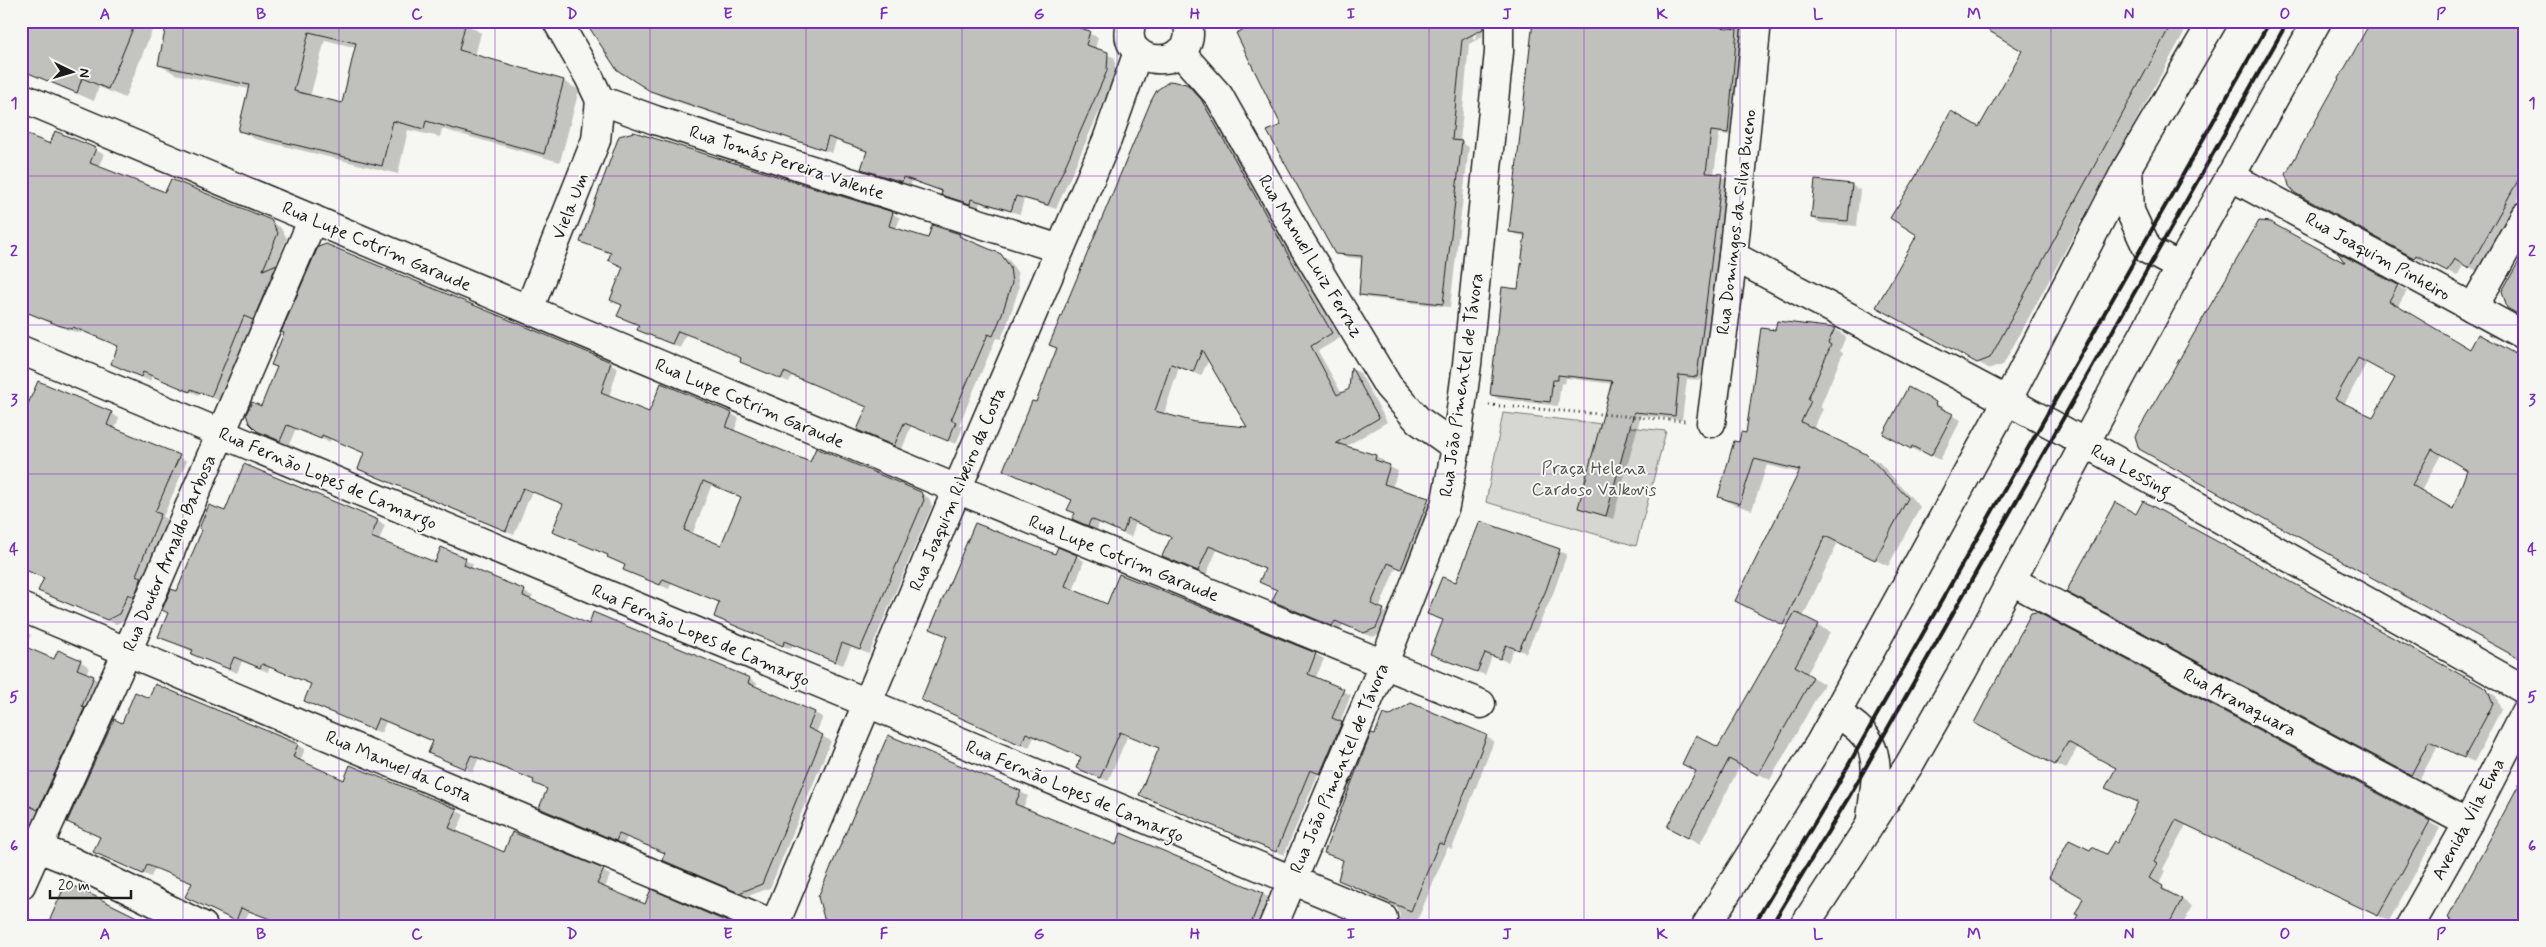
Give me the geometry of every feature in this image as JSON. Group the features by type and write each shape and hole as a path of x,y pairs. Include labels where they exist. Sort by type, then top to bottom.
{"street":[{"path":"557,21 590,76 600,100"},
{"path":"1132,21 1130,35 1138,52 1154,60 1163,60 1180,52 1188,36 1186,21"},
{"name":"Rua João Pimentel de Távora","path":"1272,926 1384,663 1445,506 1462,402 1499,52 1499,21"},
{"name":"Rua Domingos da Silva Bueno","path":"1711,423 1733,256 1757,21"},
{"path":"1706,926 1836,714 2007,401 2128,166 2213,21"},
{"path":"1804,926 1870,827 1914,756 2012,581 2180,267 2317,21"},
{"name":"Rua Joaquim Ribeiro da Costa","path":"775,925 957,490 1107,140 1138,52"},
{"name":"Rua Manuel Luiz Ferraz","path":"1180,52 1219,96 1300,242 1388,386 1418,420 1456,447"},
{"name":"Rua Lupe Cotrim Garaude","path":"21,97 957,490 1482,704"},
{"name":"Rua Tomás Pereira Valente","path":"600,100 655,120 1060,249"},
{"name":"Viela Um","path":"529,309 596,140 600,100"},
{"path":"2128,166 2130,211 2148,250 2180,267"},
{"name":"Rua Joaquim Pinheiro","path":"2230,176 2525,336"},
{"path":"2473,308 2525,216"},
{"name":"Rua Doutor Arnaldo Barbosa","path":"21,885 30,844 127,652 313,219"},
{"name":"Rua Lessing","path":"1733,256 1856,322 1941,364 2525,690"},
{"name":"Rua Fernão Lopes de Camargo","path":"21,350 1383,918"},
{"name":"Rua Aranaquara","path":"2012,581 2468,823"},
{"name":"Rua Manuel da Costa","path":"21,607 775,925"},
{"name":"Avenida Vila Ema","path":"2410,926 2468,823 2525,712"},
{"path":"1836,714 1855,723 1873,748 1877,771 1870,827"},
{"path":"30,844 203,926"}],"path":[{"path":"1462,402 1711,423"}],"green space":[{"name":"Praça Helena Cardoso Valkovis","path":"1503,413 1666,431 1636,546 1486,502"}],"building":[{"path":"21,21 136,21 108,89 82,78 77,93 21,70"},
{"path":"167,21 466,21 459,50 564,80 544,154 426,121 424,129 393,121 382,166 238,131 249,85 158,65","holes":["309,32 356,43 342,103 294,91"]},
{"path":"585,21 1056,21 1090,31 1086,45 1108,52 1107,71 1048,205 1016,196 1011,211 971,199 970,204 941,195 942,191 903,177 902,182 861,169 867,151 828,137 824,150 650,91 617,70"},
{"path":"1263,21 1483,21 1483,29 1462,40 1452,140 1462,141 1443,304 1359,295 1362,256 1335,254 1267,131 1281,125 1236,33"},
{"path":"1533,21 1668,21 1737,29 1728,133 1711,131 1706,173 1722,174 1697,377 1679,375 1675,416 1634,412 1606,516 1578,508 1612,381 1558,375 1558,380 1553,380 1550,402 1490,395 1502,287 1518,289 1525,234 1509,232"},
{"path":"1973,21 2173,21 1990,358 1977,363 1876,307 1917,235 1890,218 1912,183 1951,111 1979,127 2022,51"},
{"path":"2371,21 2525,21 2525,168 2469,268 2454,259 2447,271 2416,255 2414,258 2295,193 2289,186 2286,174"},
{"path":"1170,81 1187,84 1201,99 1332,333 1311,346 1337,395 1349,389 1351,367 1379,418 1336,443 1376,455 1375,460 1390,465 1384,484 1429,498 1401,569 1388,563 1371,604 1384,609 1376,628 1364,633 1335,621 1332,626 1272,601 1277,590 1259,582 1265,569 1209,546 1198,571 1162,556 1171,537 1128,519 1123,533 1091,519 1088,526 1072,519 1075,513 1067,510 1072,500 1003,470 1032,401 1036,402 1057,348 1049,345 1157,90","holes":["1202,350 1247,427 1195,422 1155,411 1171,364 1193,372"]},
{"path":"55,131 96,148 90,163 165,192 171,179 271,220 278,233 263,270 277,264 253,320 244,316 211,397 191,389 190,392 143,372 141,377 111,364 118,346 73,327 72,329 58,325 21,310 21,132 50,144"},
{"path":"634,132 893,212 889,226 928,238 932,225 960,234 959,236 1001,254 1010,267 1012,283 993,336 988,334 951,420 956,422 948,441 904,423 894,446 857,430 867,407 784,372 781,379 740,362 741,358 717,346 678,331 672,344 637,330 639,325 617,316 622,305 610,300 623,267 608,260 611,253 580,242 619,136"},
{"path":"1815,180 1852,184 1848,221 1811,218"},
{"path":"2259,221 2270,222 2345,263 2337,252 2398,285 2389,301 2470,349 2478,334 2525,359 2525,662 2139,449 2135,436","holes":["2358,358 2395,378 2373,417 2335,399","2432,449 2467,470 2453,509 2412,485"]},
{"path":"326,244 611,362 601,393 649,412 661,383 732,413 726,427 810,462 816,448 921,492 924,500 860,650 842,643 835,662 784,641 783,646 714,617 719,602 663,579 660,585 623,570 625,565 607,557 608,555 552,532 563,504 523,488 506,531 358,469 364,453 322,435 321,439 287,425 280,441 257,431 249,423 246,414 252,402 261,406 277,367 271,365 284,333 281,332 318,247","holes":["703,481 741,497 721,545 684,530"]},
{"path":"2525,251 2525,318 2507,308 2502,291"},
{"path":"1777,321 1835,328 1828,343 1831,345 1808,399 1811,401 1801,422 1866,454 1908,498 1875,560 1825,536 1783,625 1735,601 1800,470 1754,459 1740,504 1718,497 1734,441 1739,442 1741,432 1746,433 1761,328 1775,330"},
{"path":"38,381 112,412 107,425 180,455 155,512 161,514 136,575 142,577 134,597 128,594 119,614 107,620 38,591 44,578 21,568 21,420"},
{"path":"1908,387 1936,402 1935,405 1953,414 1931,456 1912,446 1911,449 1883,434"},
{"path":"244,464 378,520 371,537 435,562 441,547 466,558 464,565 525,590 523,596 589,624 593,612 750,678 748,683 815,712 808,728 823,735 762,884 739,893 662,860 665,853 619,834 616,841 539,808 547,789 533,783 534,780 471,755 465,769 428,753 433,741 378,718 373,730 304,701 311,684 262,664 260,668 234,657 229,669 191,654 193,650 158,637 168,613 162,610 171,589 177,591 202,530 199,528 209,505 225,511"},
{"path":"2143,501 2487,689 2493,704 2464,758 2429,741 2411,775 2066,592 2115,502 2136,514"},
{"path":"1480,521 1560,549 1546,590 1519,650 1506,645 1500,659 1485,653 1477,672 1430,654 1443,620 1427,614 1442,577 1456,582"},
{"path":"975,523 1055,554 1058,547 1077,555 1065,586 1107,604 1119,574 1316,653 1308,674 1344,689 1332,718 1342,722 1320,774 1310,770 1276,852 1139,795 1159,748 1120,732 1100,778 1076,768 1081,757 1026,733 1021,745 921,700 947,636 930,629"},
{"path":"1795,612 1819,624 1795,666 1813,677 1758,775 1729,759 1688,838 1667,827 1696,771 1682,764 1696,735 1718,747"},
{"path":"2037,612 2430,821 2378,916 2176,820 2154,862 2157,864 2149,878 2163,886 2162,889 2182,899 2168,926 2072,926 2078,915 2075,914 2083,898 2049,878 2069,840 2090,850 2092,847 2106,854 2114,841 2117,843 2138,802 2105,788 2116,768 2068,742 2055,765 1974,723 2031,613"},
{"path":"21,645 54,659 58,650 81,660 77,669 94,676 82,706 85,707 38,810 21,802"},
{"path":"155,684 298,744 293,757 344,780 350,765 457,809 449,828 504,852 512,832 604,869 597,884 645,904 651,889 737,926 288,926 241,908 236,921 185,897 192,883 147,865 143,874 93,852 100,837 67,822 114,719 122,723 135,692 149,698"},
{"path":"1411,703 1487,735 1444,845 1439,843 1411,911 1338,880 1343,860 1324,853 1371,733 1375,734 1383,714 1389,716"},
{"path":"888,735 1021,791 1015,804 1116,845 1121,833 1263,893 1250,926 843,926 824,918 818,897"},
{"path":"2525,773 2525,926 2461,926 2448,918"},
{"path":"66,883 78,888 155,926 47,926"}],"railway":[{"path":"1753,926 1836,787 2270,21"},
{"path":"1771,926 1850,795 2288,21"}]}
